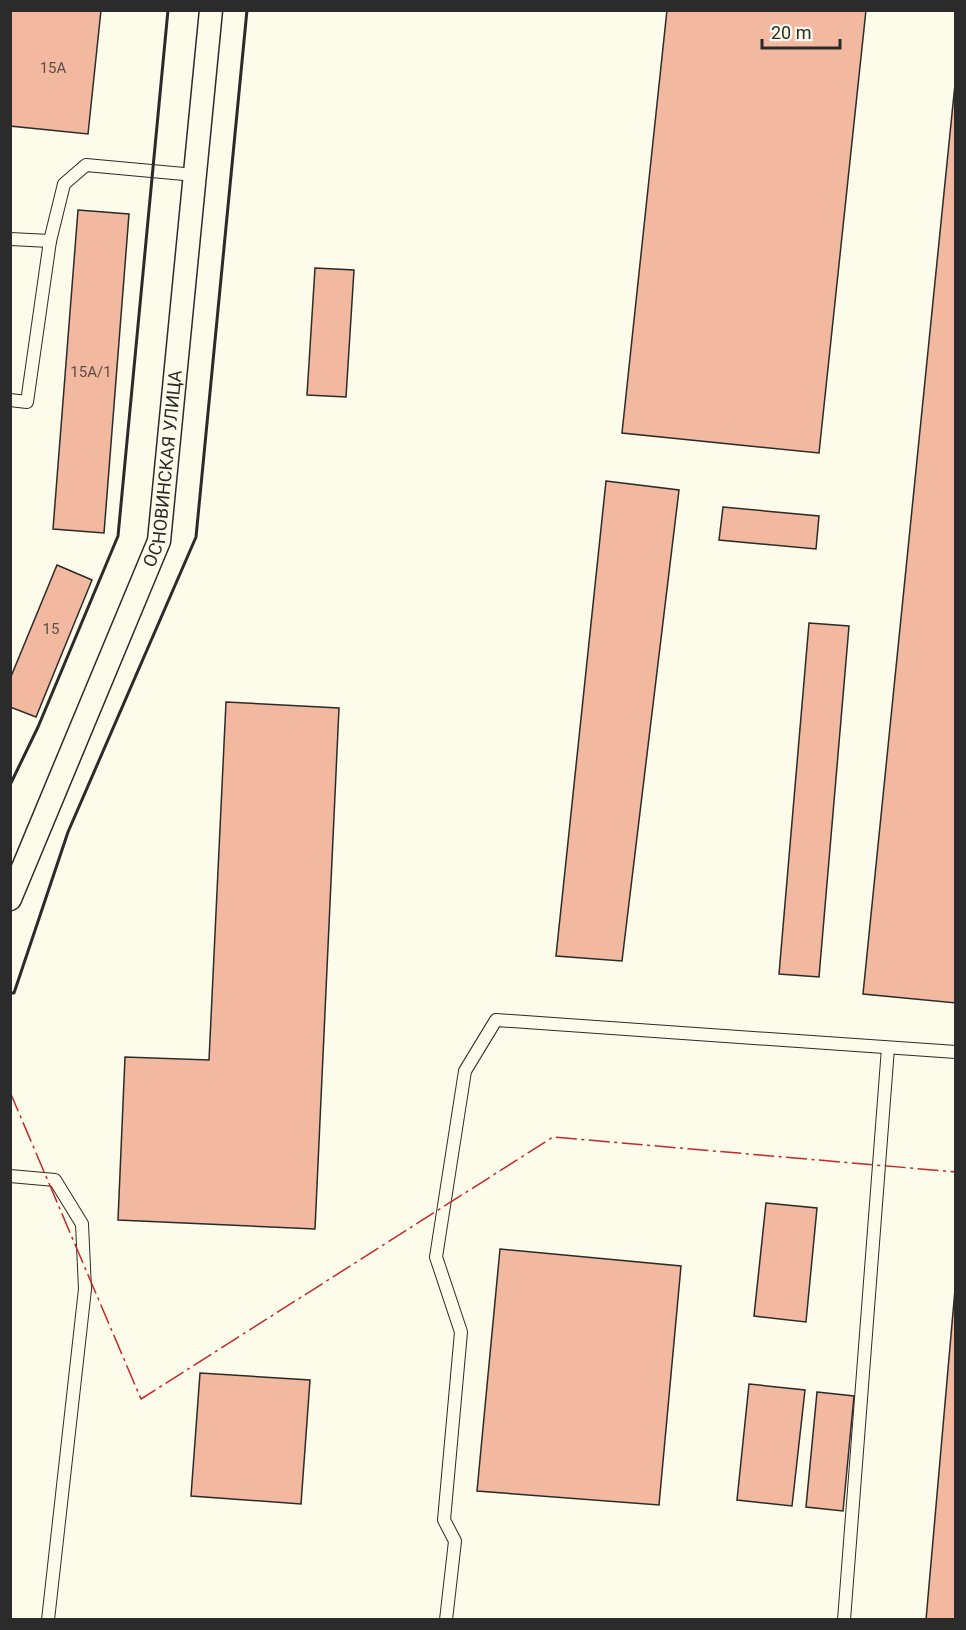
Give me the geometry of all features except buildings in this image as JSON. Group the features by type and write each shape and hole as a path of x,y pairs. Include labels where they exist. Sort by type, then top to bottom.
{"street":[{"name":"ОСНОВИНСКАЯ УЛИЦА","path":"10,899 159,541 212,10"}],"lane":[{"path":"10,400 27,402 50,241 64,184 86,165 195,176"},
{"path":"10,239 50,241"},
{"path":"446,1620 455,1541 444,1520 461,1332 436,1257 465,1071 496,1020 956,1052"},
{"path":"844,1620 888,1048"},
{"path":"10,1176 55,1180 82,1224 85,1288 48,1620"}],"wall":[{"path":"10,785 38,727 118,536 168,10"},
{"path":"10,993 14,993 68,832 196,537 247,10"}],"power":[{"path":"10,1092 141,1399 553,1137 956,1172"}]}
